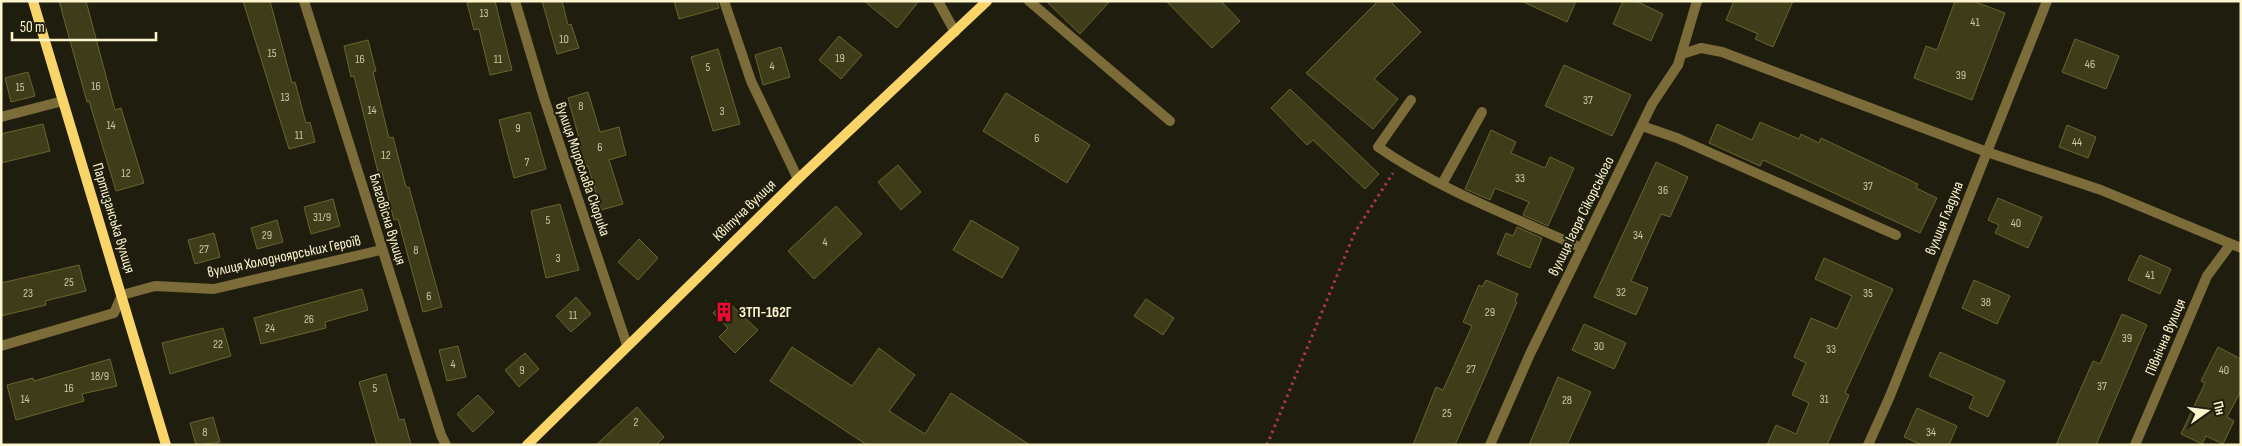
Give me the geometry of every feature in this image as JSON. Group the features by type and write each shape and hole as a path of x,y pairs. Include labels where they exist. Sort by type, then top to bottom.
{"street":[{"name":"Партизанська вулиця","path":"33,1 166,445"},
{"name":"Благовісна вулиця","path":"304,1 381,250 441,435 446,445"},
{"name":"вулиця Мирослава Скорика","path":"515,1 544,98 627,345"},
{"path":"724,1 751,81 798,179"},
{"path":"938,1 955,32"},
{"name":"Квітуча вулиця","path":"527,445 798,179 987,1"},
{"path":"1029,1 1170,121"},
{"name":"вулиця Ігоря Сікорського","path":"1490,445 1530,354 1652,104 1678,65 1697,1"},
{"name":"вулиця Гладуна","path":"1868,445 1890,396 2047,1"},
{"path":"1682,54 1701,48 1722,52 1987,152 2101,190 2236,246"},
{"path":"1411,100 1378,147 1400,162 1442,184 1582,248"},
{"path":"1,117 64,101"},
{"path":"1442,184 1482,112"},
{"path":"1642,126 1677,138 1896,235"},
{"name":"Північна вулиця","path":"2135,445 2207,276 2236,246"},
{"name":"вулиця Холодноярських Героїв","path":"122,295 155,286 214,289 381,250"},
{"path":"1,346 114,313 122,295"}],"path":[{"path":"1267,445 1355,232 1400,162"}],"building":[{"path":"59,1 86,1 115,110 121,108 144,183 116,191 89,101 87,102"},
{"path":"243,1 270,1 292,83 295,82 306,123 310,122 315,142 289,149"},
{"path":"495,1 512,70 490,75 479,29 474,30 467,3"},
{"path":"542,1 562,1 568,25 571,24 579,48 557,54"},
{"path":"674,1 717,1 719,8 679,19"},
{"path":"864,1 919,1 897,28"},
{"path":"1046,1 1110,1 1080,34"},
{"path":"1166,1 1221,1 1240,21 1212,48"},
{"path":"1378,1 1390,1 1421,32 1374,79 1398,99 1373,129 1306,73"},
{"path":"1521,1 1576,1 1567,22"},
{"path":"1623,1 1636,1 1663,14 1651,41 1613,24"},
{"path":"1734,1 1793,1 1773,47 1755,39 1758,34 1726,20"},
{"path":"1955,1 1973,1 2005,13 1972,100 1914,78 1926,46 1937,50"},
{"path":"839,36 862,55 841,79 819,60"},
{"path":"2075,39 2119,56 2106,89 2062,72"},
{"path":"368,40 376,71 373,72 389,138 393,137 406,187 409,187 442,307 423,312 398,219 394,220 382,172 378,172 354,76 351,77 344,46"},
{"path":"781,47 790,77 763,85 755,55"},
{"path":"718,49 740,124 713,131 691,57"},
{"path":"1564,65 1631,95 1612,136 1545,106"},
{"path":"28,72 35,96 11,102 5,78"},
{"path":"1290,89 1379,174 1365,189 1313,140 1307,145 1271,108"},
{"path":"588,92 600,132 619,127 626,155 609,160 623,204 601,210 588,166 582,167 575,139 579,138 568,98"},
{"path":"1006,93 1090,145 1067,183 983,131"},
{"path":"530,112 546,169 514,178 499,120"},
{"path":"1760,122 1799,139 1801,134 1819,143 1821,138 1918,184 1916,188 1937,198 1920,233 1763,160 1760,166 1709,143 1717,124 1752,140"},
{"path":"43,124 50,151 1,163 1,134"},
{"path":"2067,125 2096,137 2088,158 2059,147"},
{"path":"1491,130 1516,142 1511,153 1545,168 1550,157 1574,168 1548,226 1523,215 1529,202 1495,188 1490,200 1465,189"},
{"path":"1656,162 1688,177 1670,217 1661,214 1631,281 1648,288 1636,315 1594,297"},
{"path":"898,165 921,192 901,210 878,182"},
{"path":"1998,198 2042,217 2028,248 1995,233 1999,225 1988,220"},
{"path":"333,199 340,226 311,234 304,207"},
{"path":"560,204 579,270 546,278 531,211"},
{"path":"836,206 862,234 814,279 788,251"},
{"path":"277,220 283,242 257,249 251,228"},
{"path":"971,220 1019,248 1002,278 953,250"},
{"path":"1517,227 1542,238 1530,268 1497,254 1506,233 1513,236"},
{"path":"214,233 220,257 195,264 188,240"},
{"path":"639,239 658,258 638,280 618,262"},
{"path":"2140,255 2171,269 2160,294 2128,280"},
{"path":"1824,258 1893,289 1845,393 1849,395 1827,445 1767,445 1776,425 1796,434 1809,403 1792,395 1806,363 1794,357 1811,318 1837,329 1852,296 1815,279"},
{"path":"79,265 86,291 45,301 46,305 1,316 1,283"},
{"path":"1486,280 1518,294 1515,301 1517,302 1455,445 1413,445 1436,387 1443,390 1472,326 1463,322 1479,285 1482,287"},
{"path":"1974,280 2010,296 1997,324 1962,308"},
{"path":"362,289 368,310 325,322 326,328 261,344 254,318"},
{"path":"576,297 591,314 571,332 556,316"},
{"path":"1146,299 1174,318 1163,335 1134,316"},
{"path":"726,300 758,330 735,353 719,337 728,328 713,313"},
{"path":"2122,314 2147,325 2096,445 2056,445 2093,361 2100,364"},
{"path":"1584,324 1626,343 1614,369 1572,350"},
{"path":"223,328 231,356 170,374 162,343"},
{"path":"458,346 466,377 447,381 439,350"},
{"path":"792,347 852,386 879,348 915,375 889,411 925,434 951,393 1030,445 867,445 770,381"},
{"path":"2218,347 2241,359 2241,391 2227,417 2234,421 2223,444 2206,436 2202,444 2181,434 2205,383 2201,381"},
{"path":"1940,352 2005,381 1988,417 1969,408 1974,396 1929,376"},
{"path":"525,353 539,369 519,387 505,370"},
{"path":"110,359 117,386 82,394 84,401 16,420 7,385 33,378 34,381"},
{"path":"386,374 399,420 404,419 411,445 377,445 359,382"},
{"path":"1558,377 1591,392 1567,445 1529,445"},
{"path":"478,395 494,412 473,432 457,414"},
{"path":"637,407 664,437 656,445 596,445"},
{"path":"1917,408 1957,426 1949,445 1922,445 1904,437"},
{"path":"213,417 220,442 196,445 190,423"}],"place":[{"name":"ЗТП-162Г","path":"724,312"}]}
